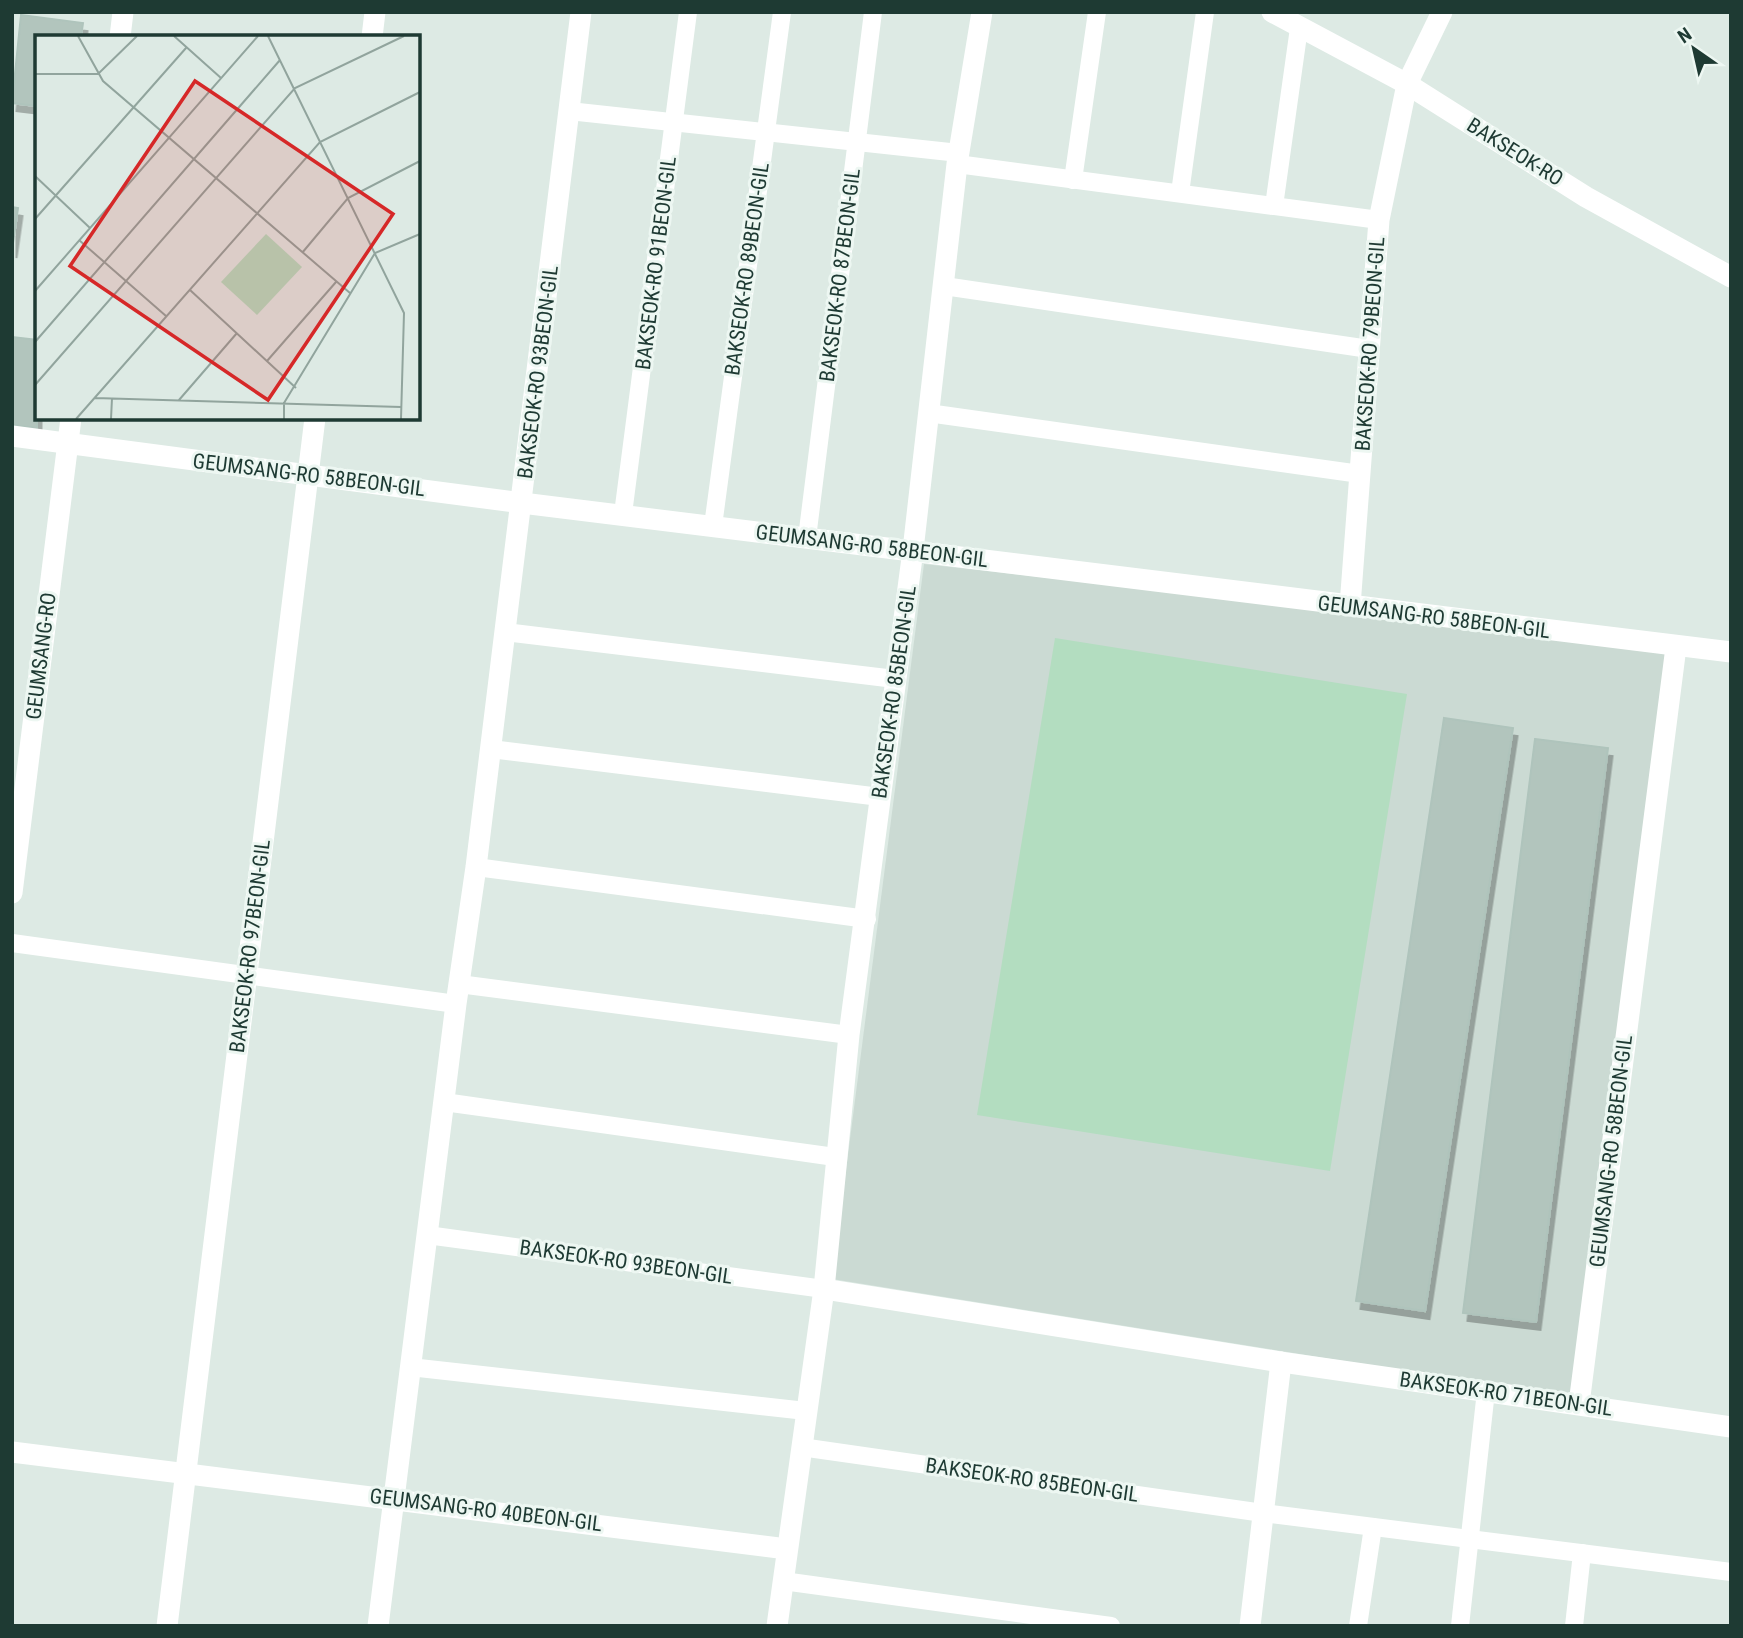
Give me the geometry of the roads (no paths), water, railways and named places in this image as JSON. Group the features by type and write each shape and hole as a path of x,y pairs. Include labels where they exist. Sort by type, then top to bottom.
{"street":[{"path":"120,35 123,12"},
{"path":"372,35 375,12"},
{"name":"BAKSEOK-RO 93BEON-GIL","path":"379,1626 457,994 476,867 522,503 581,12"},
{"name":"BAKSEOK-RO 85BEON-GIL","path":"777,1626 824,1289 849,1035 867,919 880,797 913,550 958,159 982,12"},
{"name":"BAKSEOK-RO","path":"1272,12 1407,84 1586,197 1731,276"},
{"name":"BAKSEOK-RO 79BEON-GIL","path":"1350,606 1379,220 1407,84 1441,12"},
{"name":"GEUMSANG-RO","path":"12,893 71,420"},
{"name":"BAKSEOK-RO 97BEON-GIL","path":"185,1475 315,420"},
{"name":"GEUMSANG-RO 58BEON-GIL","path":"12,436 1675,648 1731,652"},
{"name":"GEUMSANG-RO 58BEON-GIL","path":"1579,1404 1675,648"},
{"path":"824,1289 1282,1362 1251,1626"},
{"name":"BAKSEOK-RO 71BEON-GIL","path":"1282,1362 1731,1427"},
{"name":"GEUMSANG-RO 40BEON-GIL","path":"12,1452 787,1549"},
{"path":"167,1626 185,1475"}],"lane":[{"name":"BAKSEOK-RO 91BEON-GIL","path":"623,514 688,12"},
{"name":"BAKSEOK-RO 89BEON-GIL","path":"713,526 782,12"},
{"name":"BAKSEOK-RO 87BEON-GIL","path":"807,538 873,12"},
{"path":"1073,180 1097,12"},
{"path":"1180,194 1205,12"},
{"path":"1274,206 1299,28"},
{"path":"569,111 857,142 1073,180 1379,220"},
{"path":"944,286 1369,349"},
{"path":"928,413 1360,474"},
{"path":"505,632 895,679"},
{"path":"491,748 880,797"},
{"path":"476,867 867,919"},
{"path":"12,943 247,975 849,1035"},
{"path":"444,1102 835,1157"},
{"name":"BAKSEOK-RO 93BEON-GIL","path":"427,1235 824,1289"},
{"path":"410,1367 806,1411"},
{"path":"1460,1626 1486,1391"},
{"name":"BAKSEOK-RO 85BEON-GIL","path":"801,1447 1264,1513 1731,1572"},
{"path":"1358,1626 1373,1527"},
{"path":"1574,1626 1582,1553"},
{"path":"783,1581 1111,1626"}]}
